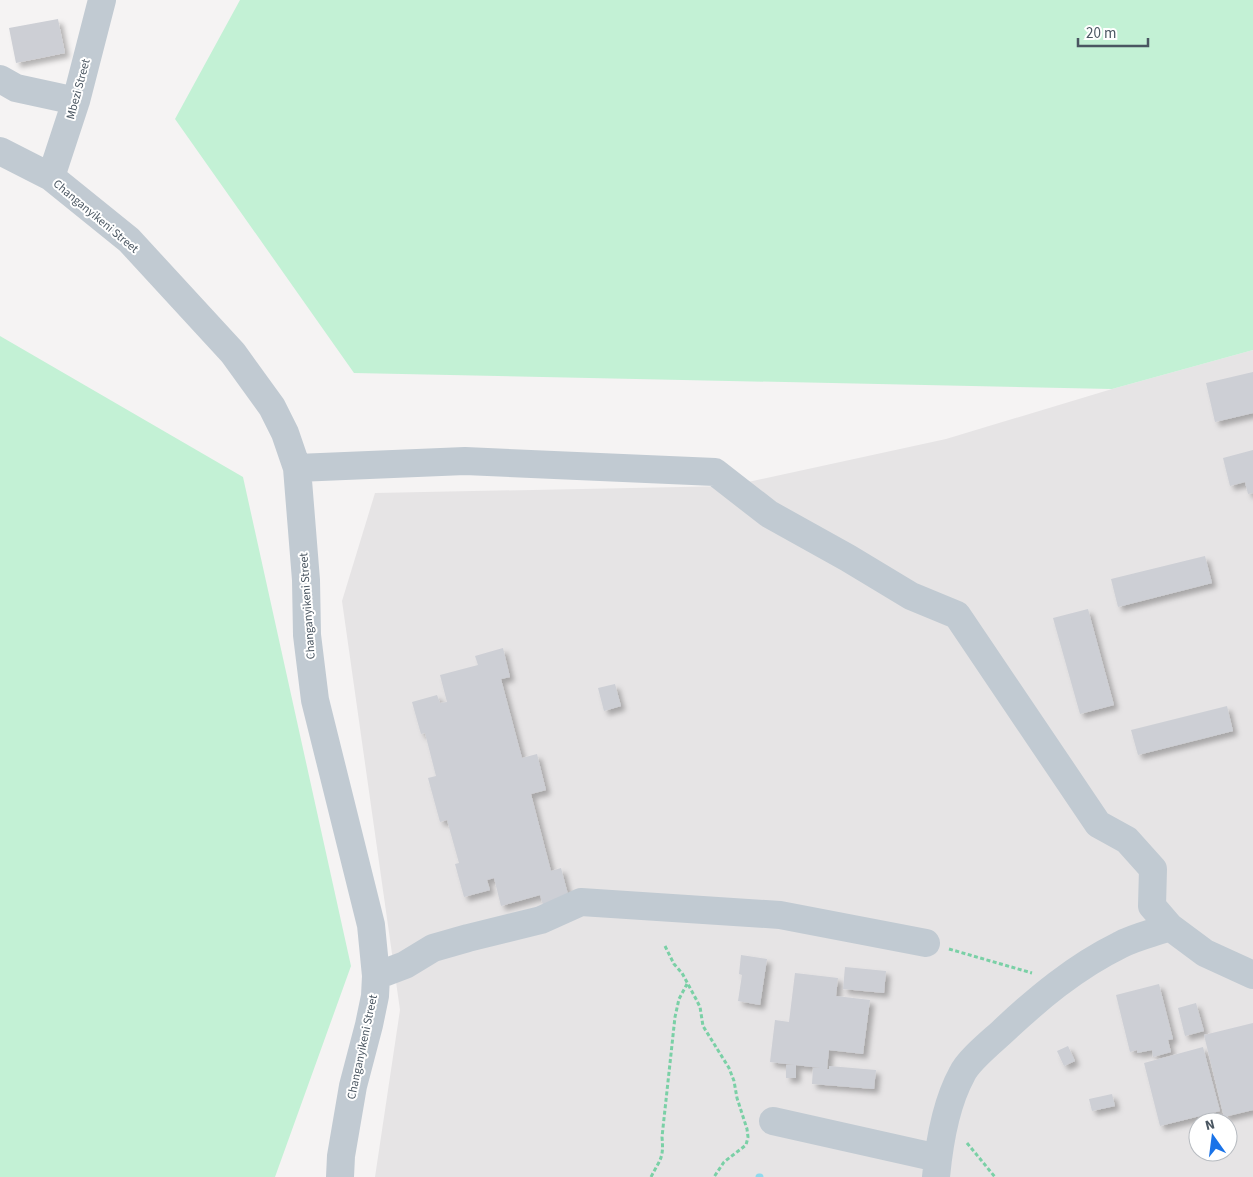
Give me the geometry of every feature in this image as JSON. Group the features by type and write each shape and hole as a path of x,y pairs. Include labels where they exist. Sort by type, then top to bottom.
{"street":[{"name":"Mbezi Street","path":"51,177 76,101 102,0"},
{"path":"0,79 16,88 76,101"},
{"name":"Changanyikeni Street","path":"0,151 51,177 129,240 233,353 272,407 285,433 297,468 306,580 307,635 315,700 371,925 376,976 375,996 353,1086 340,1177"},
{"path":"297,468 465,460 715,472 770,514 911,596 957,615 1098,824 1127,840 1153,869 1152,906 1170,927 1205,953 1253,975"},
{"path":"376,976 405,965 433,948 541,920 582,902 780,915 926,943"},
{"path":"773,1120 937,1168 952,1096 962,1072 995,1038 1060,981 1121,944 1170,927"}],"path":[{"path":"926,943 1060,981"},
{"path":"665,946 700,1007 703,1026 729,1068 747,1129 746,1145 724,1162 714,1177"},
{"path":"651,1177 662,1159 664,1151 662,1137 675,1017 678,999 687,984"},
{"path":"947,1118 995,1177"}],"shaded area":[{"path":"1253,350 1253,1177 375,1177 400,1010 342,601 375,493 730,486 946,439 1112,389"}],"green space":[{"path":"240,0 1253,0 1253,350 1112,389 354,373 175,119"},
{"path":"0,336 243,477 351,966 275,1177 0,1177"}],"building":[{"path":"58,19 65,53 16,63 9,28"},
{"path":"1253,372 1253,413 1215,422 1206,383"},
{"path":"1253,450 1253,493 1248,494 1245,482 1230,486 1223,458"},
{"path":"1205,556 1212,583 1118,607 1111,579"},
{"path":"1088,609 1114,705 1080,714 1053,618"},
{"path":"503,648 510,677 501,679 522,758 537,754 546,790 531,794 551,871 561,868 569,898 543,905 540,895 501,906 494,878 487,880 490,890 464,897 455,864 459,863 447,820 440,822 428,778 436,776 425,733 421,734 412,702 437,695 440,703 447,702 440,675 478,665 475,656"},
{"path":"615,684 621,706 604,711 598,688"},
{"path":"1227,706 1233,731 1138,755 1131,730"},
{"path":"741,955 767,959 760,1005 738,1001 742,975 739,974"},
{"path":"845,967 886,971 884,993 843,989"},
{"path":"795,973 838,978 836,996 870,1000 863,1054 829,1050 827,1069 829,1069 829,1066 876,1070 874,1089 812,1084 813,1068 820,1068 796,1065 796,1078 786,1078 786,1065 794,1065 770,1062 775,1020 789,1022"},
{"path":"1159,984 1173,1039 1168,1040 1171,1052 1153,1057 1152,1050 1137,1053 1137,1050 1130,1052 1116,995"},
{"path":"1196,1003 1204,1031 1185,1036 1178,1008"},
{"path":"1253,1023 1253,1110 1238,1114 1238,1112 1223,1112 1204,1035"},
{"path":"1068,1046 1075,1061 1064,1066 1057,1051"},
{"path":"1203,1047 1220,1111 1188,1112 1188,1119 1160,1126 1144,1063"},
{"path":"1112,1094 1115,1106 1092,1111 1089,1099"}]}
